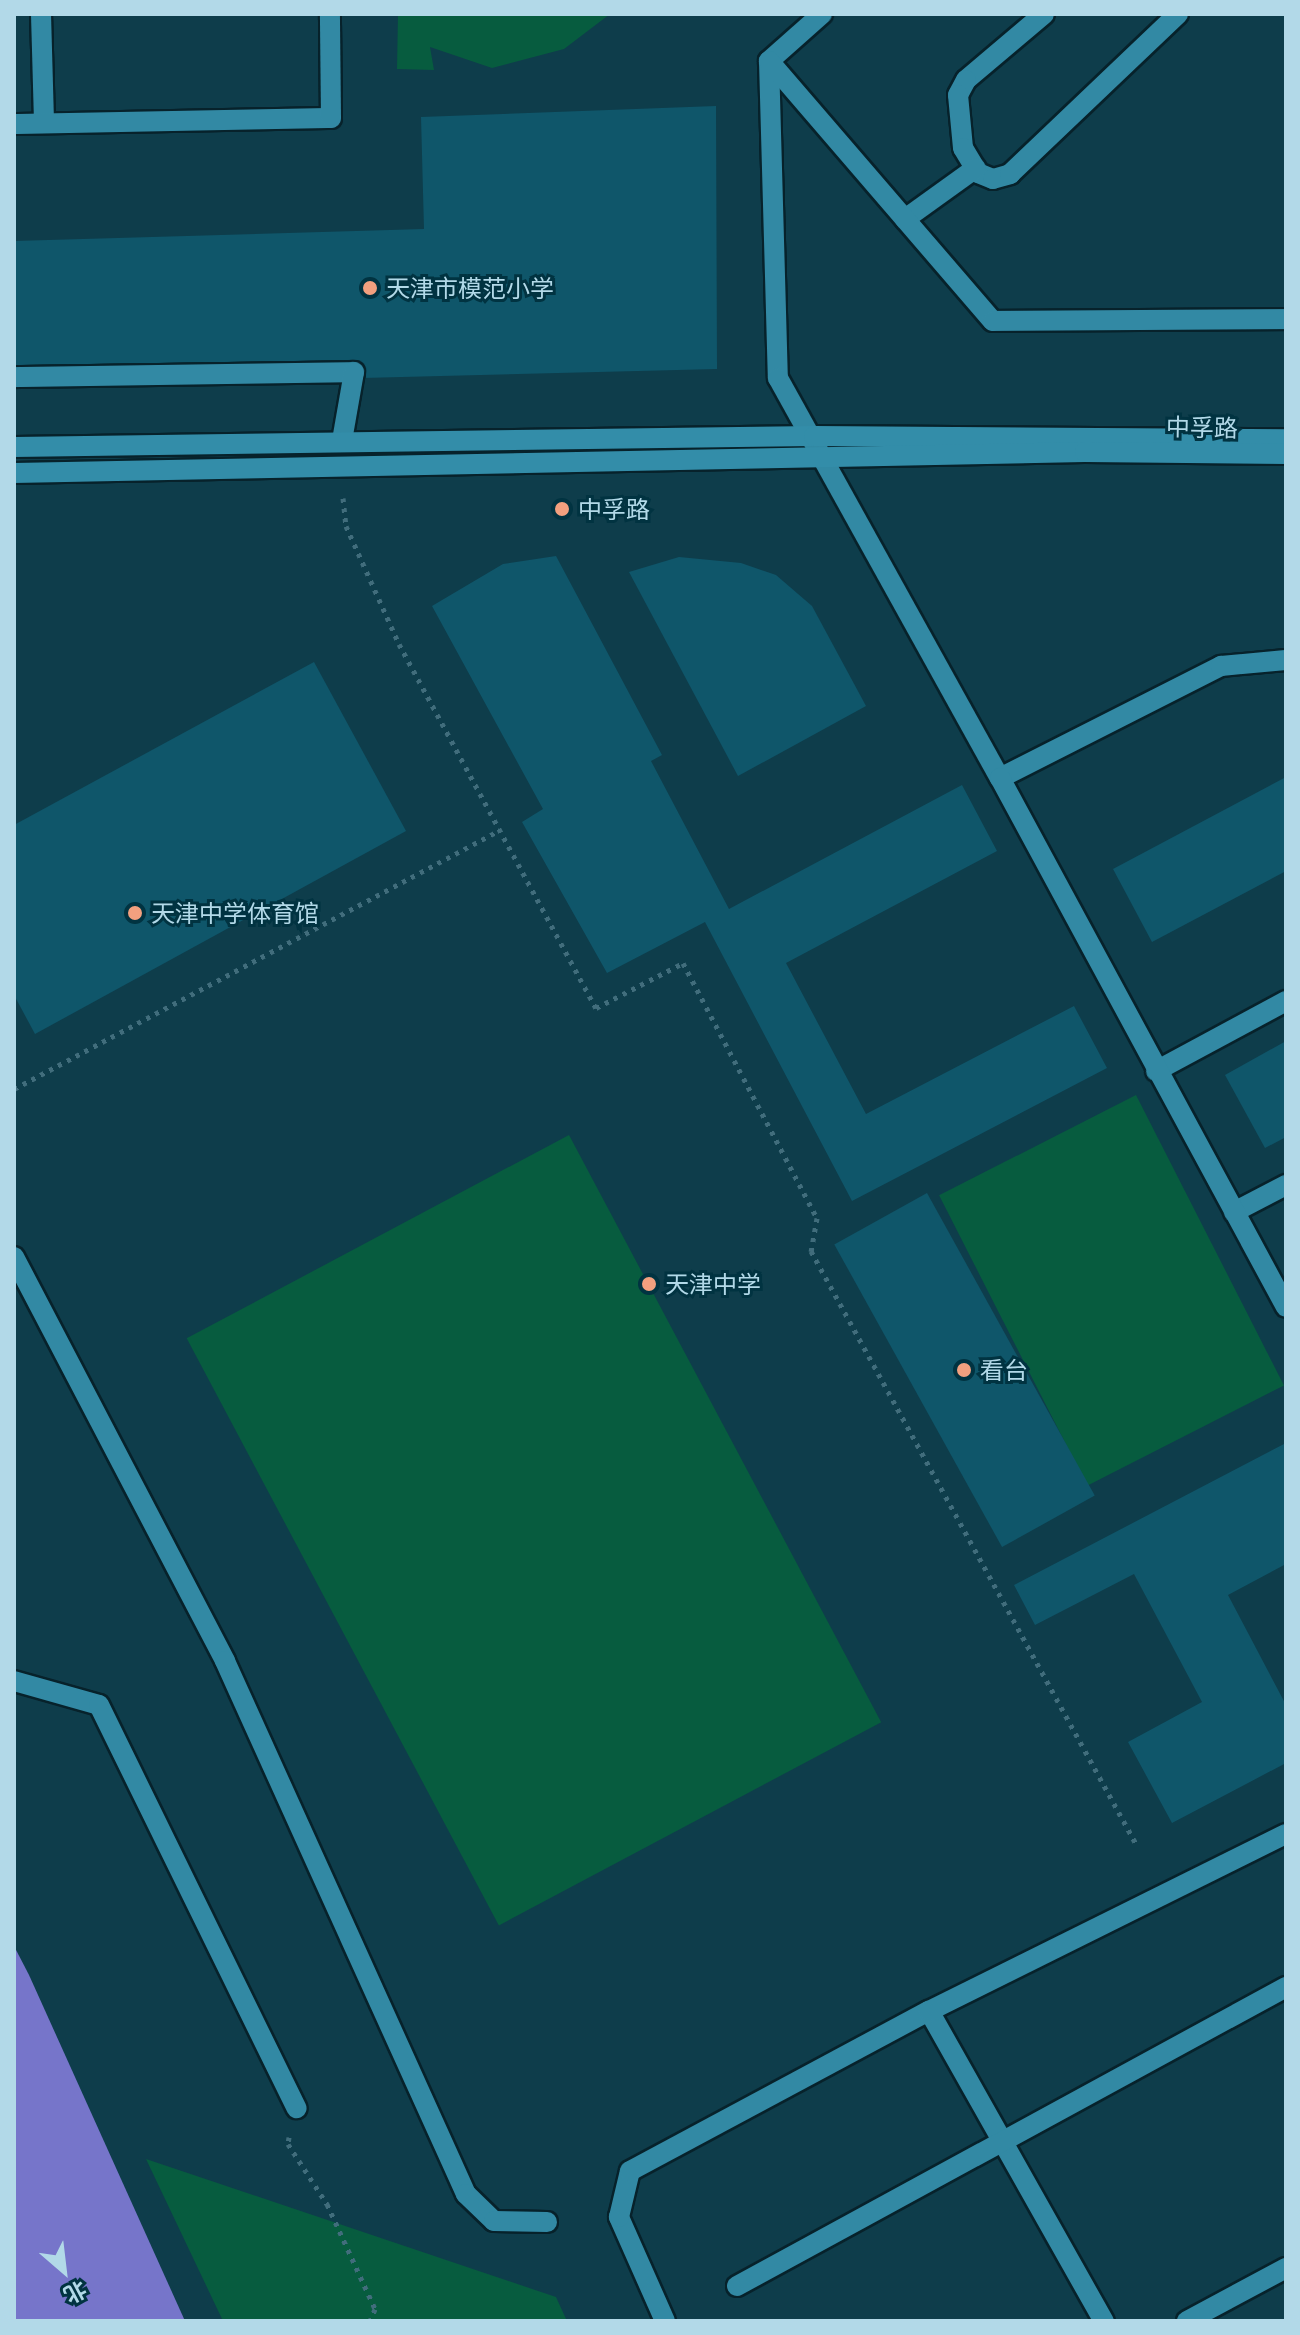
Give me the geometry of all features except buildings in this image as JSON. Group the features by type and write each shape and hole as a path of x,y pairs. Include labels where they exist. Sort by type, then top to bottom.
{"main road":[{"name":"中孚路","path":"14,447 814,436 1286,439"},
{"name":"中孚路","path":"14,473 825,457 1286,454"}],"street":[{"path":"41,14 44,123"},
{"path":"14,124 331,118 330,14"},
{"path":"769,61 822,14"},
{"path":"1044,14 966,80 958,95 963,148 976,168 993,179 1010,174 1178,14"},
{"path":"769,61 993,321 1286,319"},
{"path":"769,61 778,378 814,436 1286,1307"},
{"path":"905,219 976,168"},
{"path":"14,377 354,372 342,441"},
{"path":"1000,778 1221,666 1286,660"},
{"path":"1156,1071 1286,1001"},
{"path":"1234,1212 1286,1185"},
{"path":"14,1257 225,1661 466,2194 494,2221 547,2222"},
{"path":"14,1681 99,1705 296,2108"},
{"path":"665,2321 619,2217 630,2171 929,2011 1286,1834"},
{"path":"737,2286 1286,1987"},
{"path":"929,2011 1104,2321"},
{"path":"1187,2321 1286,2268"}],"path":[{"path":"340,466 346,526 399,644 596,1008 683,963 817,1218 811,1251 1136,1844"},
{"path":"14,1089 500,830"},
{"path":"296,2108 288,2144 327,2204 375,2309 370,2321"}],"green space":[{"path":"398,14 610,14 564,49 492,68 430,47 434,70 397,69"},
{"path":"1136,1095 1284,1385 1087,1486 939,1195"},
{"path":"569,1135 881,1722 499,1925 187,1338"},
{"path":"146,2159 556,2297 567,2321 223,2321"}],"shaded area":[{"path":"14,1946 29,1975 185,2321 14,2321"}],"place":[{"name":"天津市模范小学","path":"370,288"},
{"name":"中孚路","path":"562,509"},
{"name":"天津中学体育馆","path":"135,913"},
{"name":"天津中学","path":"649,1284"},
{"name":"看台","path":"964,1370"}]}
